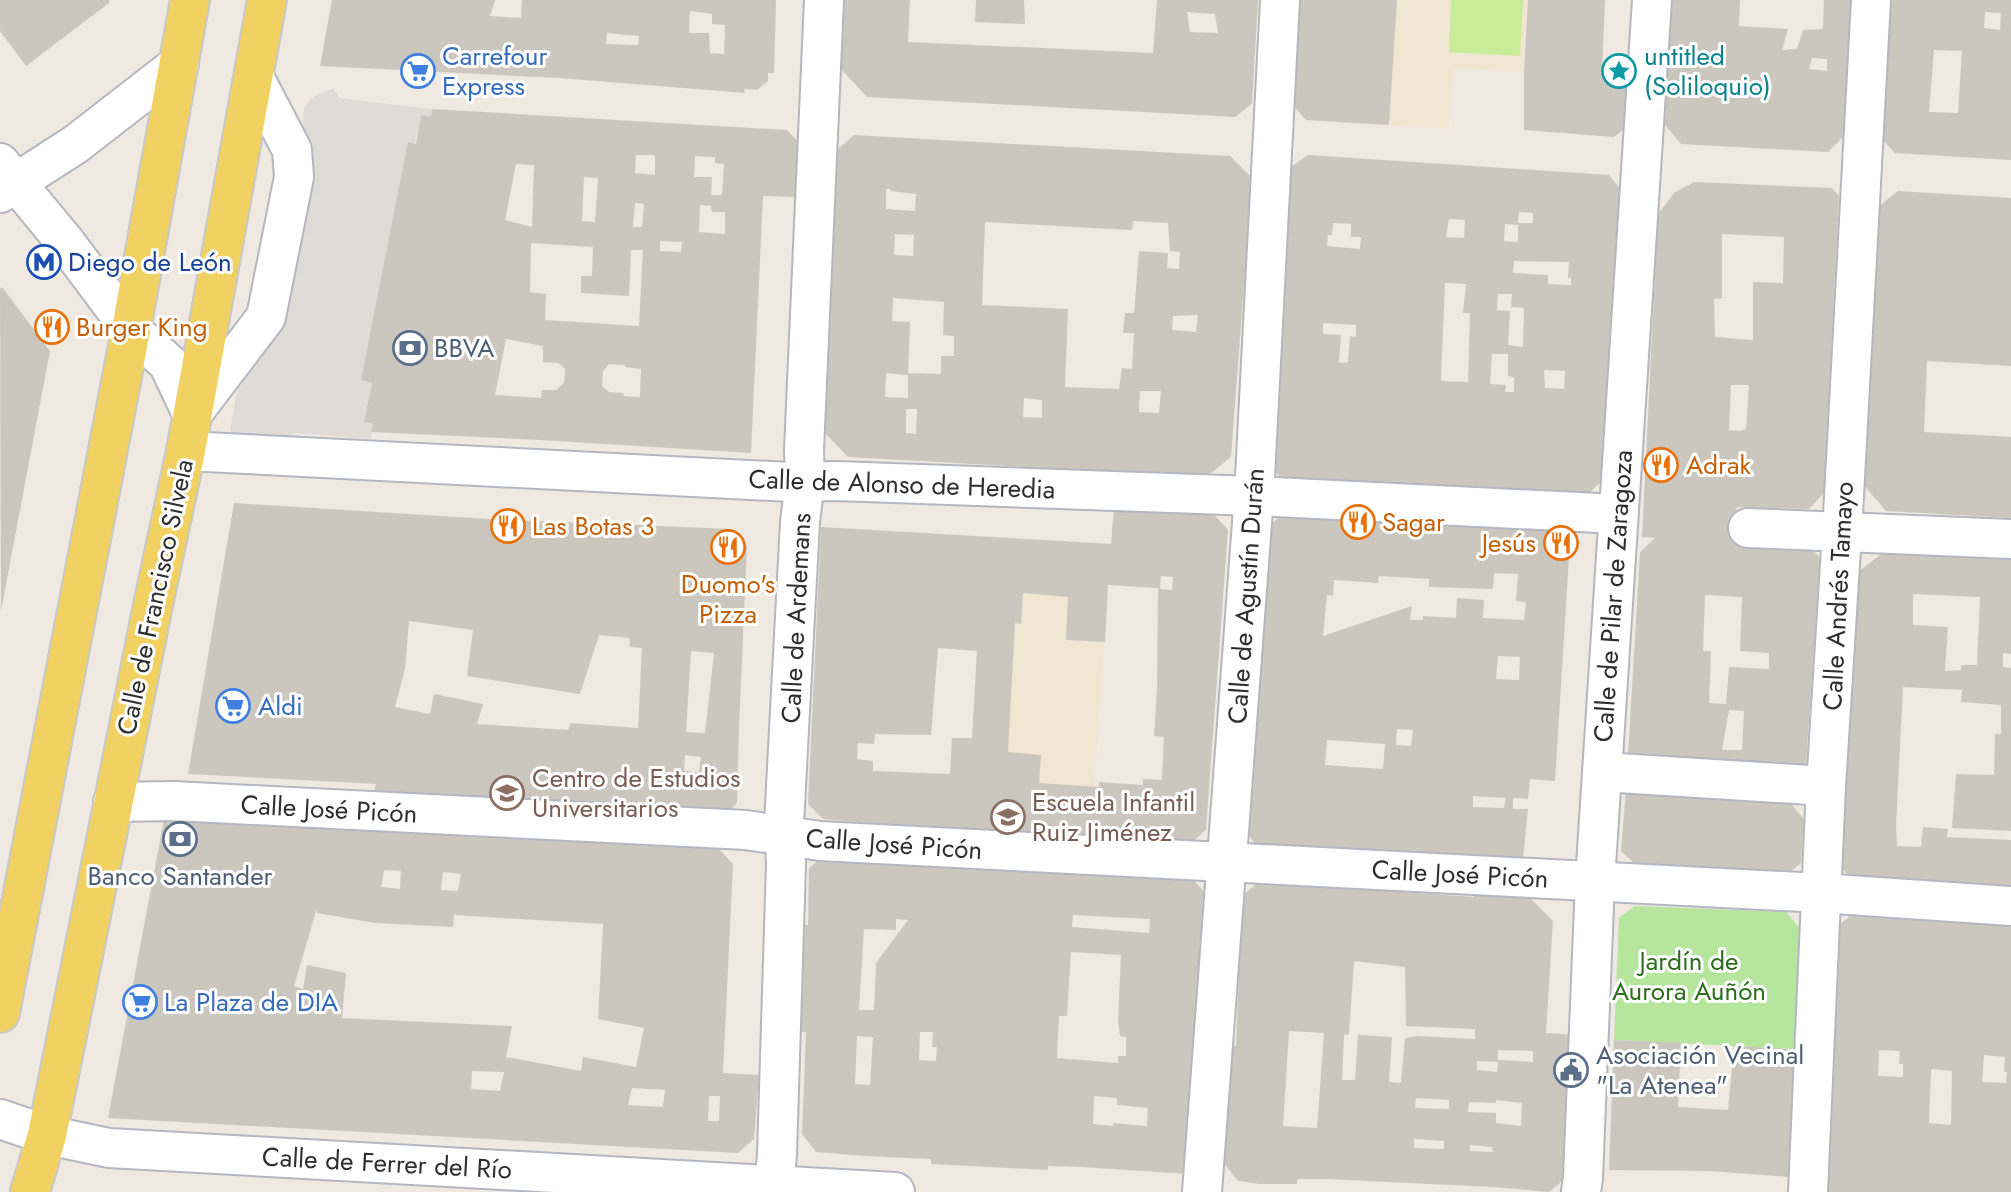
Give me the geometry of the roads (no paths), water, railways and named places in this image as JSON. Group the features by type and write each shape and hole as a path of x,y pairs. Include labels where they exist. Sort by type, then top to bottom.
{"main road":[{"path":"0,1013 131,330 190,0"},
{"name":"Calle de Francisco Silvela","path":"30,1192 47,1135 186,451 267,0"}],"street":[{"name":"Calle de Ardemans","path":"772,1189 777,1154 786,878 784,824 800,522 805,481 824,0"},
{"name":"Calle de Agustín Durán","path":"1202,1192 1254,496 1280,0"},
{"name":"Calle de Pilar de Zaragoza","path":"1581,1192 1591,1018 1595,881 1652,0"},
{"name":"Calle Andrés Tamayo","path":"1808,1192 1820,893 1871,0"},
{"path":"179,64 76,144 5,179 66,243 131,330 168,363 192,414 266,317 294,177 292,150 254,77"},
{"name":"Calle de Alonso de Heredia","path":"186,451 790,482 1254,496 1618,514"},
{"path":"1748,528 2011,539"},
{"path":"1602,772 1826,786"},
{"name":"Calle José Picón","path":"113,802 174,801 746,830 820,841 1820,893 2011,906"},
{"name":"Calle de Ferrer del Río","path":"0,1119 47,1135 109,1148 772,1189 895,1192"}],"place":[{"name":"Carrefour Express","path":"418,71"},
{"name":"untitled (Soliloquio)","path":"1619,71"},
{"name":"Diego de León","path":"44,262"},
{"name":"Burger King","path":"52,327"},
{"name":"BBVA","path":"410,348"},
{"name":"Adrak","path":"1661,465"},
{"name":"Sagar","path":"1358,522"},
{"name":"Las Botas 3","path":"508,526"},
{"name":"Jesús","path":"1561,543"},
{"name":"Duomo's Pizza","path":"728,547"},
{"name":"Aldi","path":"233,706"},
{"name":"Centro de Estudios Universitarios","path":"507,793"},
{"name":"Escuela Infantil Ruiz Jiménez","path":"1008,817"},
{"name":"Banco Santander","path":"180,839"},
{"name":"La Plaza de DIA","path":"140,1002"},
{"name":"Asociación Vecinal \"La Atenea\"","path":"1571,1070"}],"park label":[{"name":"Jardín de Aurora Auñón","path":"1689,976"}]}
